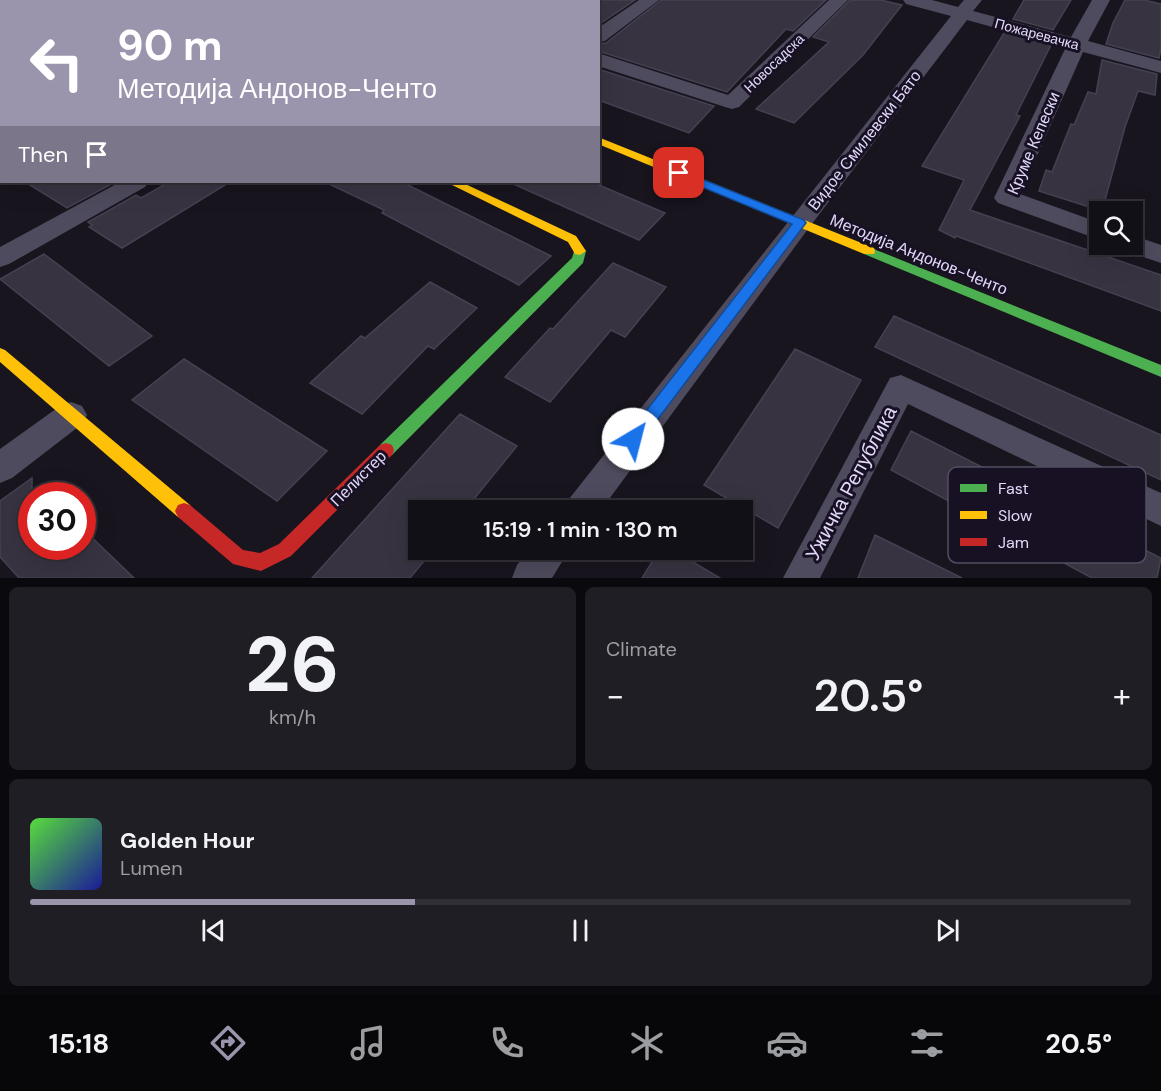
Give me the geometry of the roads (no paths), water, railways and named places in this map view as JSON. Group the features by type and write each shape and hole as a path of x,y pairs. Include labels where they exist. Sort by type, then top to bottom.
{"street":[{"path":"600,36 650,0"},
{"name":"Новосадска","path":"600,60 732,103 839,0"},
{"name":"Пожаревачка","path":"912,0 968,7 1077,44 1161,67"},
{"name":"Круме Кепески","path":"1089,228 1006,198 1077,44 1101,0"},
{"name":"Видое Смилевски Бато","path":"589,500 968,7"},
{"name":"Методија Андонов-Ченто","path":"600,141 1161,371"},
{"path":"0,258 135,183"},
{"name":"Пелистер","path":"0,354 239,558 261,562 285,550 578,261 579,249 572,239 454,183"},
{"path":"1143,248 1161,254"},
{"name":"Ужичка Република","path":"801,578 901,387 1070,467"},
{"path":"0,468 71,415"},
{"name":"Ужичка Република","path":"1146,503 1161,510"},
{"path":"530,578 544,560"}]}
